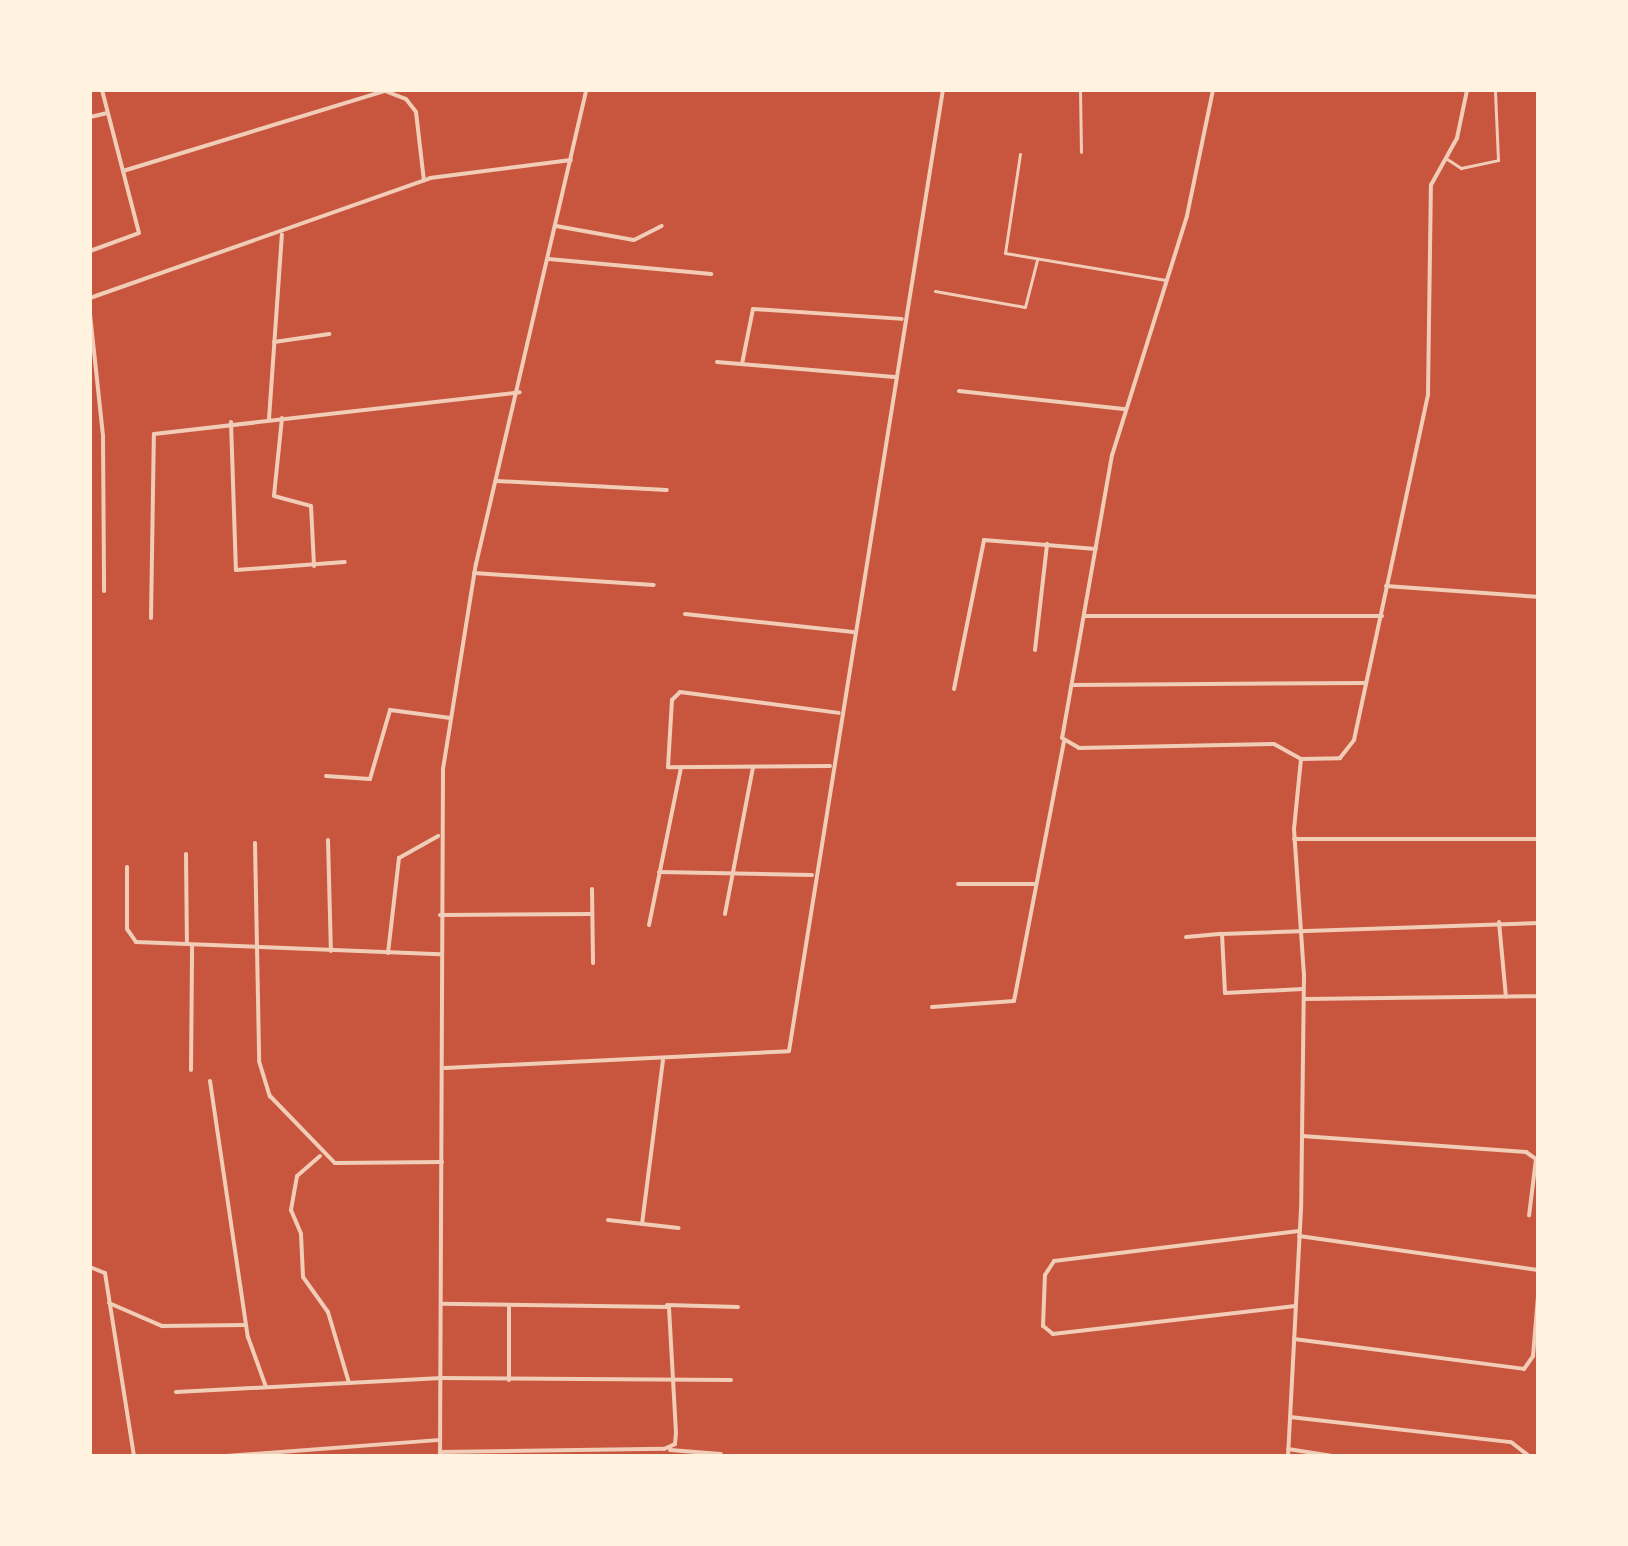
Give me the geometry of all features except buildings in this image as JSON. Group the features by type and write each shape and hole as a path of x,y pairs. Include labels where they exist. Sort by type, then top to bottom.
{"street":[{"path":"90,251 137,238 102,90"},
{"path":"586,90 520,392 474,573 450,718 439,836 445,1068 440,1454 664,1449 721,1454"},
{"path":"445,1068 788,1052 812,875 902,319 943,90"},
{"path":"1080,90 1081,152"},
{"path":"932,1007 1014,1001 1034,884 1064,742 1097,549 1126,409 1166,280 1213,90"},
{"path":"1064,742 1079,748 1274,744 1301,759 1348,752 1382,616 1428,394 1431,185 1447,159 1467,90"},
{"path":"1447,159 1461,168 1498,160 1495,90"},
{"path":"123,171 385,91 406,99 416,112 424,181"},
{"path":"90,117 108,113"},
{"path":"1020,154 1005,253 1166,280"},
{"path":"90,298 282,234 424,181 571,160"},
{"path":"556,226 634,240 662,226"},
{"path":"269,420 282,234"},
{"path":"549,259 711,274"},
{"path":"935,291 1025,307 1037,260"},
{"path":"742,364 753,309 902,319"},
{"path":"90,314 103,436 104,591"},
{"path":"274,342 329,334"},
{"path":"717,362 895,377"},
{"path":"959,391 1126,409"},
{"path":"151,618 151,439 231,422 520,392"},
{"path":"282,418 274,496 311,506 314,566"},
{"path":"231,422 236,570 345,562"},
{"path":"497,481 667,490"},
{"path":"954,689 984,540 1097,549"},
{"path":"1035,650 1047,544"},
{"path":"474,573 654,585"},
{"path":"1386,586 1538,597"},
{"path":"685,614 853,632"},
{"path":"1085,616 1382,616"},
{"path":"1072,685 1366,683"},
{"path":"830,766 681,768 664,762 676,693 839,713"},
{"path":"326,776 370,779 390,710 450,718"},
{"path":"1288,1456 1302,1136 1304,999 1294,839 1301,759"},
{"path":"725,914 753,767"},
{"path":"649,925 681,768"},
{"path":"388,953 399,858 439,836"},
{"path":"1294,839 1538,839"},
{"path":"328,840 331,951"},
{"path":"255,843 256,947 264,1084 320,1156 349,1165 442,1162"},
{"path":"186,854 191,1070"},
{"path":"127,867 130,938 189,944 440,954"},
{"path":"659,872 812,875"},
{"path":"958,884 1034,884"},
{"path":"592,889 593,963"},
{"path":"440,915 592,914"},
{"path":"1499,922 1506,997"},
{"path":"1186,937 1298,928 1538,923"},
{"path":"1222,934 1225,993 1303,989"},
{"path":"1304,999 1538,996"},
{"path":"642,1224 663,1060"},
{"path":"210,1081 246,1325 266,1387"},
{"path":"1302,1136 1526,1152 1536,1159 1529,1216"},
{"path":"320,1156 297,1176 291,1210 301,1234 303,1277 328,1312 349,1383"},
{"path":"608,1220 679,1228"},
{"path":"1295,1306 1053,1334 1043,1326 1045,1275 1054,1261 1299,1234 1538,1270"},
{"path":"90,1267 104,1268 134,1456"},
{"path":"1294,1339 1524,1369 1533,1356 1538,1297"},
{"path":"109,1303 162,1326 246,1325"},
{"path":"442,1304 738,1307"},
{"path":"509,1305 509,1380"},
{"path":"661,1305 673,1310 675,1377 676,1438 664,1449"},
{"path":"176,1392 442,1378 675,1377 731,1380"},
{"path":"1290,1417 1511,1442 1529,1456"},
{"path":"217,1456 440,1440"},
{"path":"357,1446 358,1456"},
{"path":"1288,1449 1332,1456"}]}
